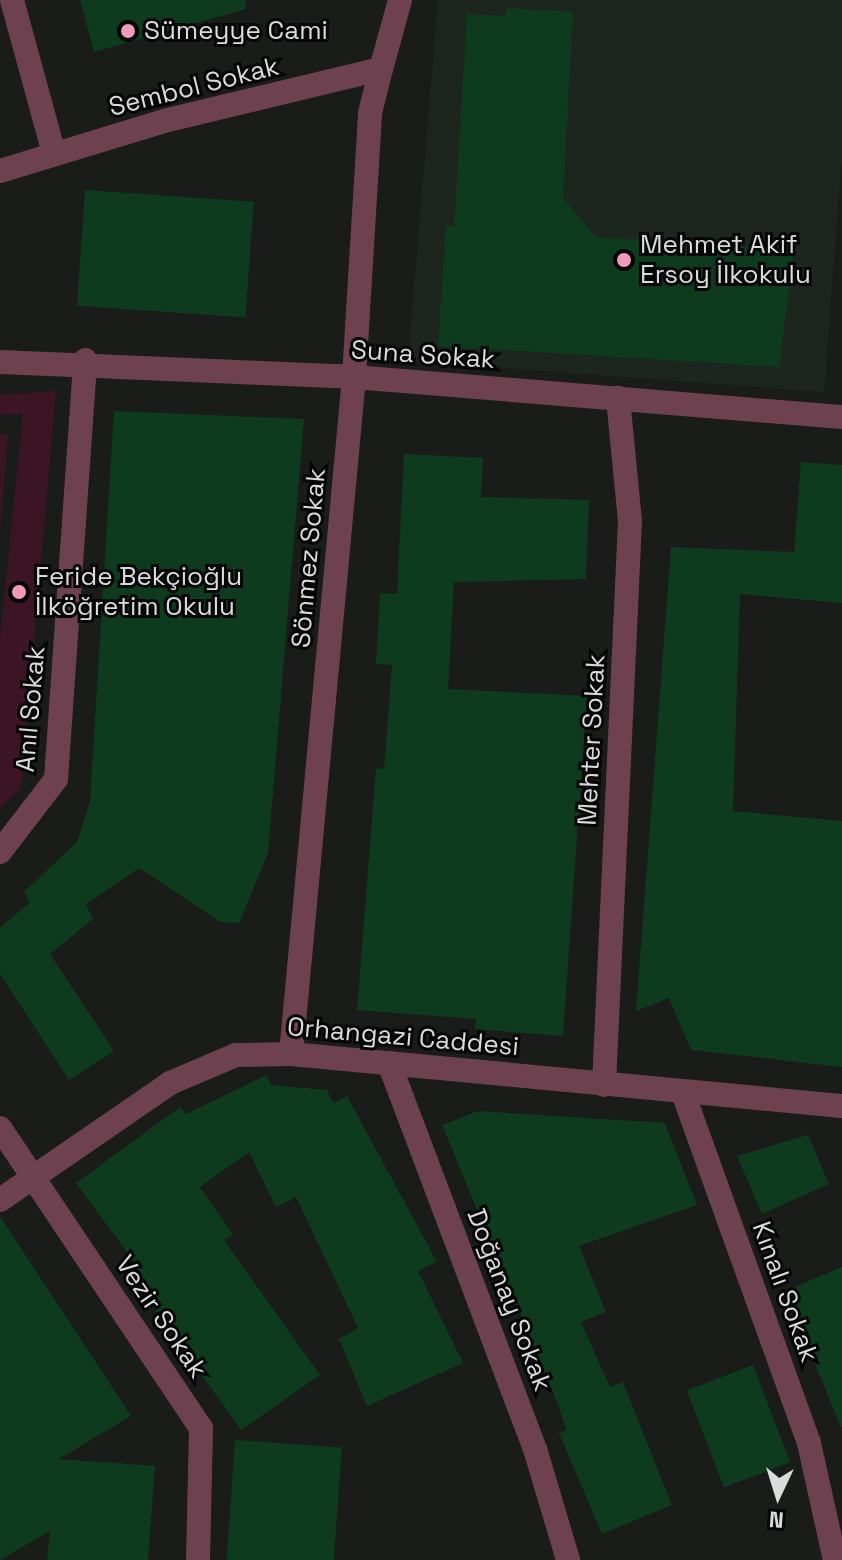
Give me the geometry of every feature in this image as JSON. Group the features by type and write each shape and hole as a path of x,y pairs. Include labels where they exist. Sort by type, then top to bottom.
{"street":[{"path":"12,0 54,154"},
{"path":"381,69 400,0"},
{"name":"Sembol Sokak","path":"0,171 54,154 381,69"},
{"name":"Sönmez Sokak","path":"291,1054 354,377 370,113 381,69"},
{"name":"Suna Sokak","path":"0,362 85,360 354,377 842,417"},
{"name":"Anıl Sokak","path":"0,852 56,779 85,360"},
{"name":"Mehter Sokak","path":"604,1085 630,521 618,398"},
{"name":"Orhangazi Caddesi","path":"0,1200 202,1064 291,1054 842,1106"},
{"name":"Doğanay Sokak","path":"389,1063 535,1449 568,1560"},
{"name":"Kınalı Sokak","path":"683,1093 809,1443 835,1560"},
{"name":"Vezir Sokak","path":"0,1128 201,1428 198,1560"}],"shaded area":[{"name":"Mehmet Akif Ersoy İlkokulu","path":"438,0 842,0 842,154 824,392 408,361"},
{"name":"Feride Bekçioğlu İlköğretim Okulu","path":"56,391 21,788 0,809 0,640 23,414 0,415 0,395"},
{"path":"0,434 8,435 0,533"}],"building":[{"name":"Sümeyye Cami","path":"80,0 245,0 246,9 94,52"},
{"path":"506,8 573,12 563,198 596,237 794,250 779,367 438,346 446,226 454,226 467,14 505,16"},
{"path":"85,190 254,202 245,318 77,306"},
{"path":"114,411 304,419 268,853 239,923 220,922 139,868 86,904 93,919 50,954 114,1051 69,1080 0,974 0,928 30,902 24,892 77,842 90,801"},
{"path":"404,454 483,458 481,497 589,500 586,579 454,582 448,689 587,696 563,1036 475,1029 476,1019 357,1010 376,768 384,769 392,665 376,664 380,593 397,594"},
{"path":"801,462 842,465 842,603 740,594 733,811 842,821 842,1067 691,1050 669,998 636,1011 671,547 794,552"},
{"path":"266,1075 271,1085 327,1090 333,1103 347,1096 437,1262 418,1271 463,1363 367,1406 339,1339 358,1328 296,1197 276,1207 249,1152 200,1187 233,1234 224,1240 320,1375 241,1430 126,1269 135,1263 76,1183 180,1107 186,1114"},
{"path":"478,1111 665,1123 697,1205 579,1246 606,1312 581,1322 610,1387 623,1382 672,1505 602,1534 559,1433 566,1430 559,1407 442,1125"},
{"path":"808,1135 829,1184 762,1214 737,1156"},
{"path":"0,1216 131,1416 59,1459 155,1466 148,1560 47,1560 50,1531 0,1560"},
{"path":"842,1267 842,1427 841,1427 785,1291"},
{"path":"753,1365 790,1462 724,1488 687,1390"},
{"path":"235,1440 342,1447 334,1560 227,1560"}],"place":[{"name":"Sümeyye Cami","path":"128,31"},
{"name":"Mehmet Akif Ersoy İlkokulu","path":"624,260"},
{"name":"Feride Bekçioğlu İlköğretim Okulu","path":"19,592"}]}
